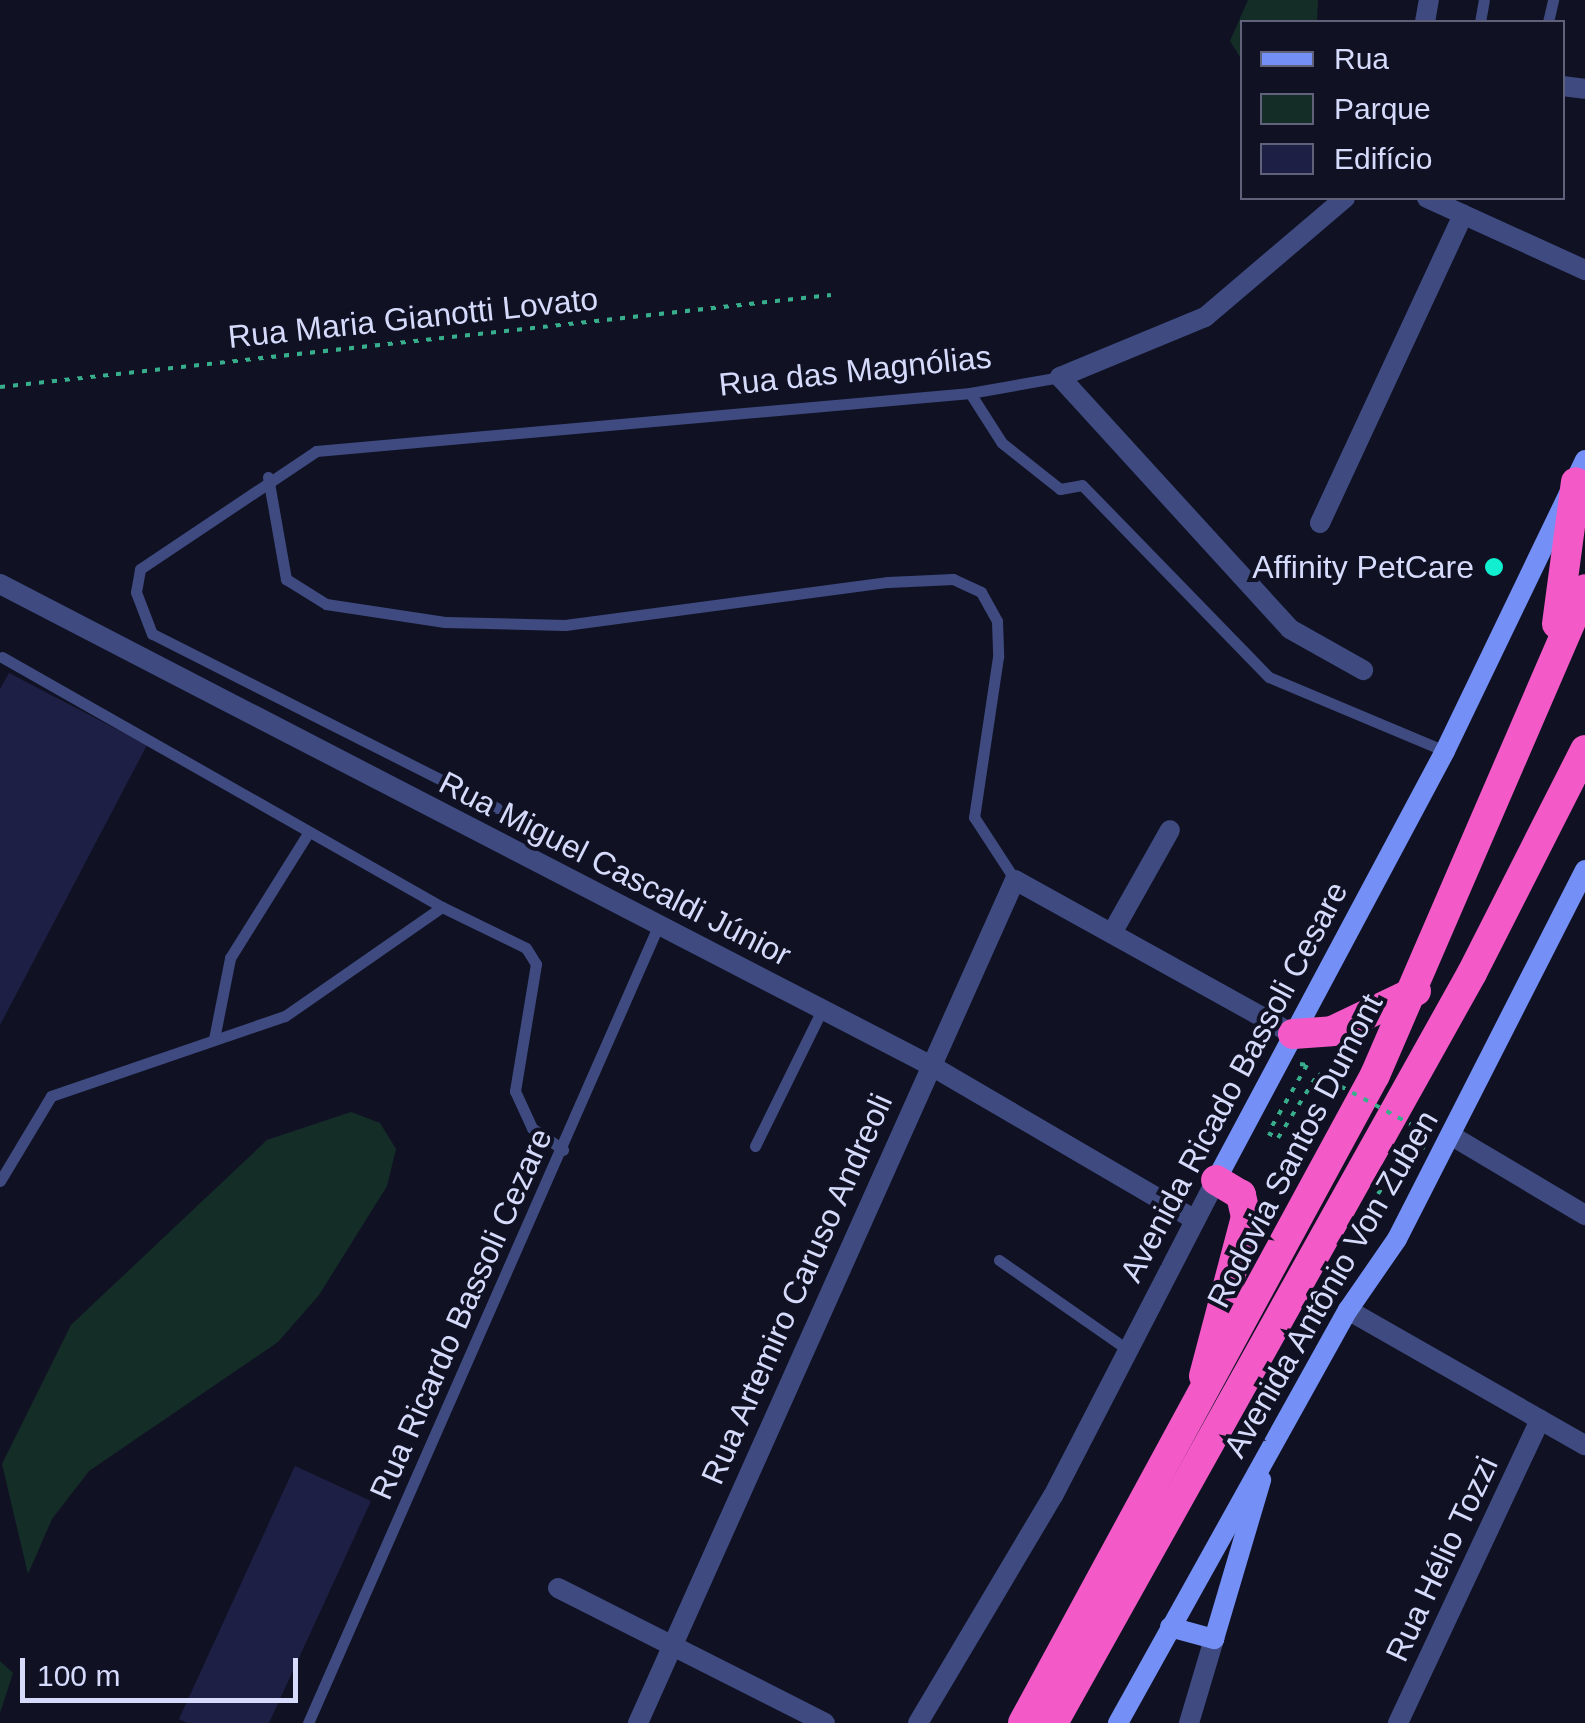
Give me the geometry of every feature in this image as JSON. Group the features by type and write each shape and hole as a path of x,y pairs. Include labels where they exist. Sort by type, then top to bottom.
{"highway":[{"path":"1550,661 1580,471"},
{"name":"Rodovia Santos Dumont","path":"1023,1723 1194,1420 1416,991 1550,661 1585,589"},
{"name":"Rodovia Santos Dumont","path":"1053,1723 1462,990 1585,750"},
{"path":"1286,1047 1332,1031 1416,991"},
{"path":"1194,1420 1246,1217 1241,1195 1216,1180"}],"street":[{"name":"Rua das Magnólias","path":"1060,377 1205,318 1342,200"},
{"path":"1432,200 1585,270"},
{"path":"1320,523 1464,214"},
{"path":"1060,377 1290,629 1363,670"},
{"name":"Avenida Ricado Bassoli Cesare","path":"918,1723 1128,1350 1445,751 1580,471"},
{"name":"Rua Miguel Cascaldi Júnior","path":"0,584 930,1065 1195,1220"},
{"path":"1112,933 1170,830"},
{"name":"Avenida Antônio Von Zuben","path":"1118,1723 1348,1310 1440,1158 1585,870"},
{"path":"1014,880 1112,933 1286,1047"},
{"name":"Rua Artemiro Caruso Andreoli","path":"638,1723 1014,880"},
{"path":"1452,1136 1585,1215"},
{"path":"1348,1310 1585,1446"},
{"name":"Rua Hélio Tozzi","path":"1398,1723 1540,1420"},
{"path":"1189,1723 1272,1446"},
{"path":"558,1588 674,1643 825,1723"},
{"path":"1170,1627 1214,1639"}],"lane":[{"name":"Rua das Magnólias","path":"268,478 316,451 970,393 1060,377"},
{"path":"970,393 1002,443 1060,489 1082,485 1268,677 1445,751"},
{"path":"497,808 152,634 136,592 140,569 268,478 286,579 326,604 445,622 565,625 888,582 953,578 981,592 997,621 998,657 974,818 1014,880"},
{"path":"2,656 308,834 442,908 526,948 536,964 515,1092 532,1128 564,1150"},
{"path":"214,1039 230,958 308,834"},
{"path":"0,1181 52,1096 285,1016 442,908"},
{"name":"Rua Ricardo Bassoli Cezare","path":"308,1723 564,1150 659,924"},
{"path":"756,1146 822,1010"},
{"path":"999,1260 1128,1350"}],"path":[{"name":"Rua Maria Gianotti Lovato","path":"0,387 831,295"},
{"path":"1286,1047 1307,1065 1268,1133 1278,1138 1318,1074 1410,1124 1375,1191 1380,1196 1414,1141 1440,1158"}],"green space":[{"path":"1248,0 1318,0 1317,20 1240,20 1240,57 1230,41"},
{"path":"351,1112 380,1123 396,1149 387,1186 319,1295 278,1342 89,1471 52,1519 28,1574 2,1464 71,1325 267,1140"},
{"path":"0,1661 13,1673 0,1713"}],"building":[{"path":"9,673 147,745 0,1025 0,689"},
{"path":"295,1466 371,1501 269,1723 187,1723 179,1719"}],"place":[{"name":"Affinity PetCare","path":"1494,567"}]}
